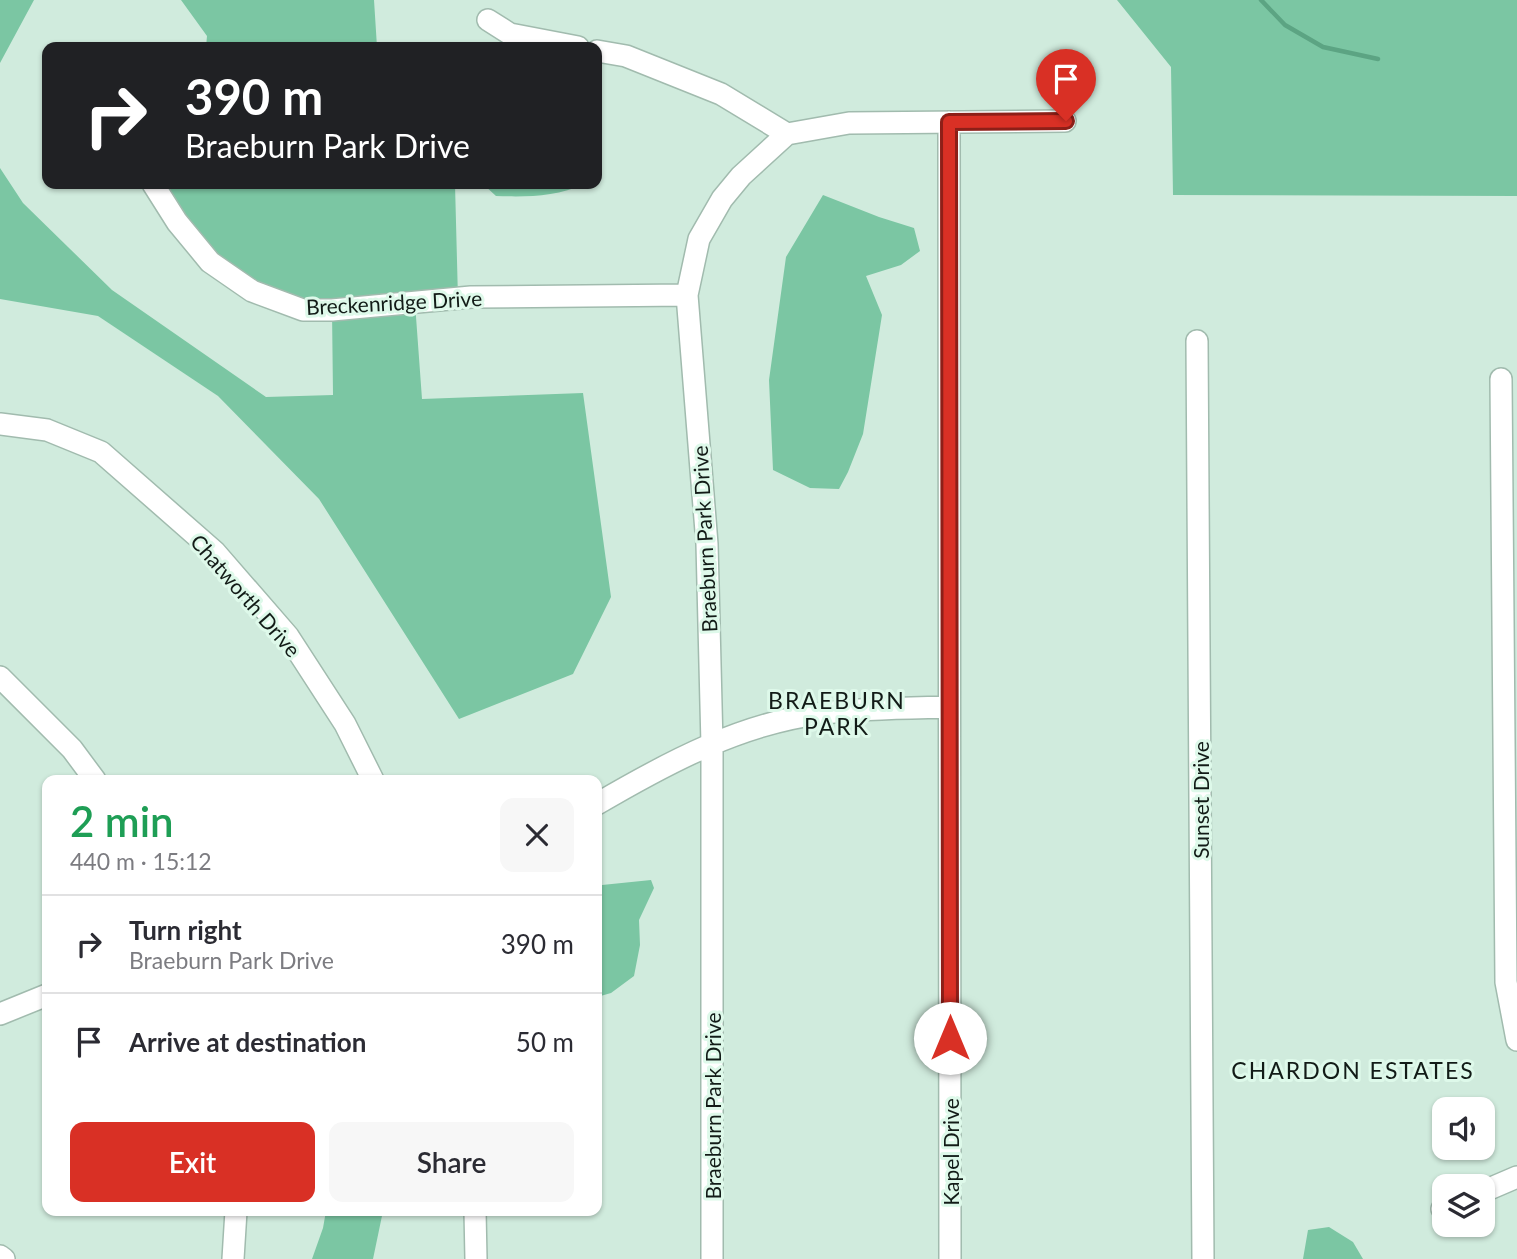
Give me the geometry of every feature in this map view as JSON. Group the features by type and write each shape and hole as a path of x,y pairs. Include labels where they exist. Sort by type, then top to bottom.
{"street":[{"path":"488,20 510,34 552,42"},
{"path":"602,52 626,57 721,94 787,134 849,123 1066,121"},
{"name":"Kapel Drive","path":"949,122 950,1259"},
{"name":"Braeburn Park Drive","path":"712,1259 712,745 708,544 687,295 699,239 722,199 741,176 787,134"},
{"name":"Breckenridge Drive","path":"156,189 177,222 210,262 252,291 303,310 471,298 687,295"},
{"name":"Sunset Drive","path":"1197,341 1203,1259"},
{"path":"1501,379 1506,982 1517,1040"},
{"name":"Chatworth Drive","path":"0,424 47,430 101,452 215,552 288,636 345,724 370,775"},
{"path":"0,677 72,749 91,775"},
{"path":"602,801 659,767 766,726 823,713 949,707"},
{"path":"0,1014 42,997"},
{"path":"1495,1186 1517,1177"},
{"path":"233,1259 236,1216"},
{"path":"475,1216 475,1259"}],"green space":[{"path":"0,0 34,0 0,63"},
{"path":"181,0 374,0 377,42 206,42 207,36"},
{"path":"1117,0 1517,0 1517,196 1173,195 1171,67"},
{"path":"0,168 23,203 112,290 266,397 333,395 332,310 303,310 210,262 157,189 455,189 458,299 415,303 422,399 583,393 611,597 573,674 459,719 319,499 218,396 98,316 0,299"},
{"path":"488,189 570,189 552,194 496,196"},
{"path":"823,195 914,228 920,251 901,265 866,276 882,315 863,434 839,489 810,488 773,470 769,380 786,257"},
{"path":"651,880 654,888 639,920 640,945 634,976 611,993 602,996 602,885"},
{"path":"325,1216 382,1216 373,1259 312,1259"},
{"path":"1329,1227 1353,1242 1363,1259 1303,1259 1308,1230"}],"waterway":[{"path":"1261,0 1285,25 1323,47 1378,59"}],"district":[{"name":"BRAEBURN PARK","path":"837,713"},
{"name":"CHARDON ESTATES","path":"1353,1070"}],"route":[{"path":"950,1038 949,122 1066,121"}]}
